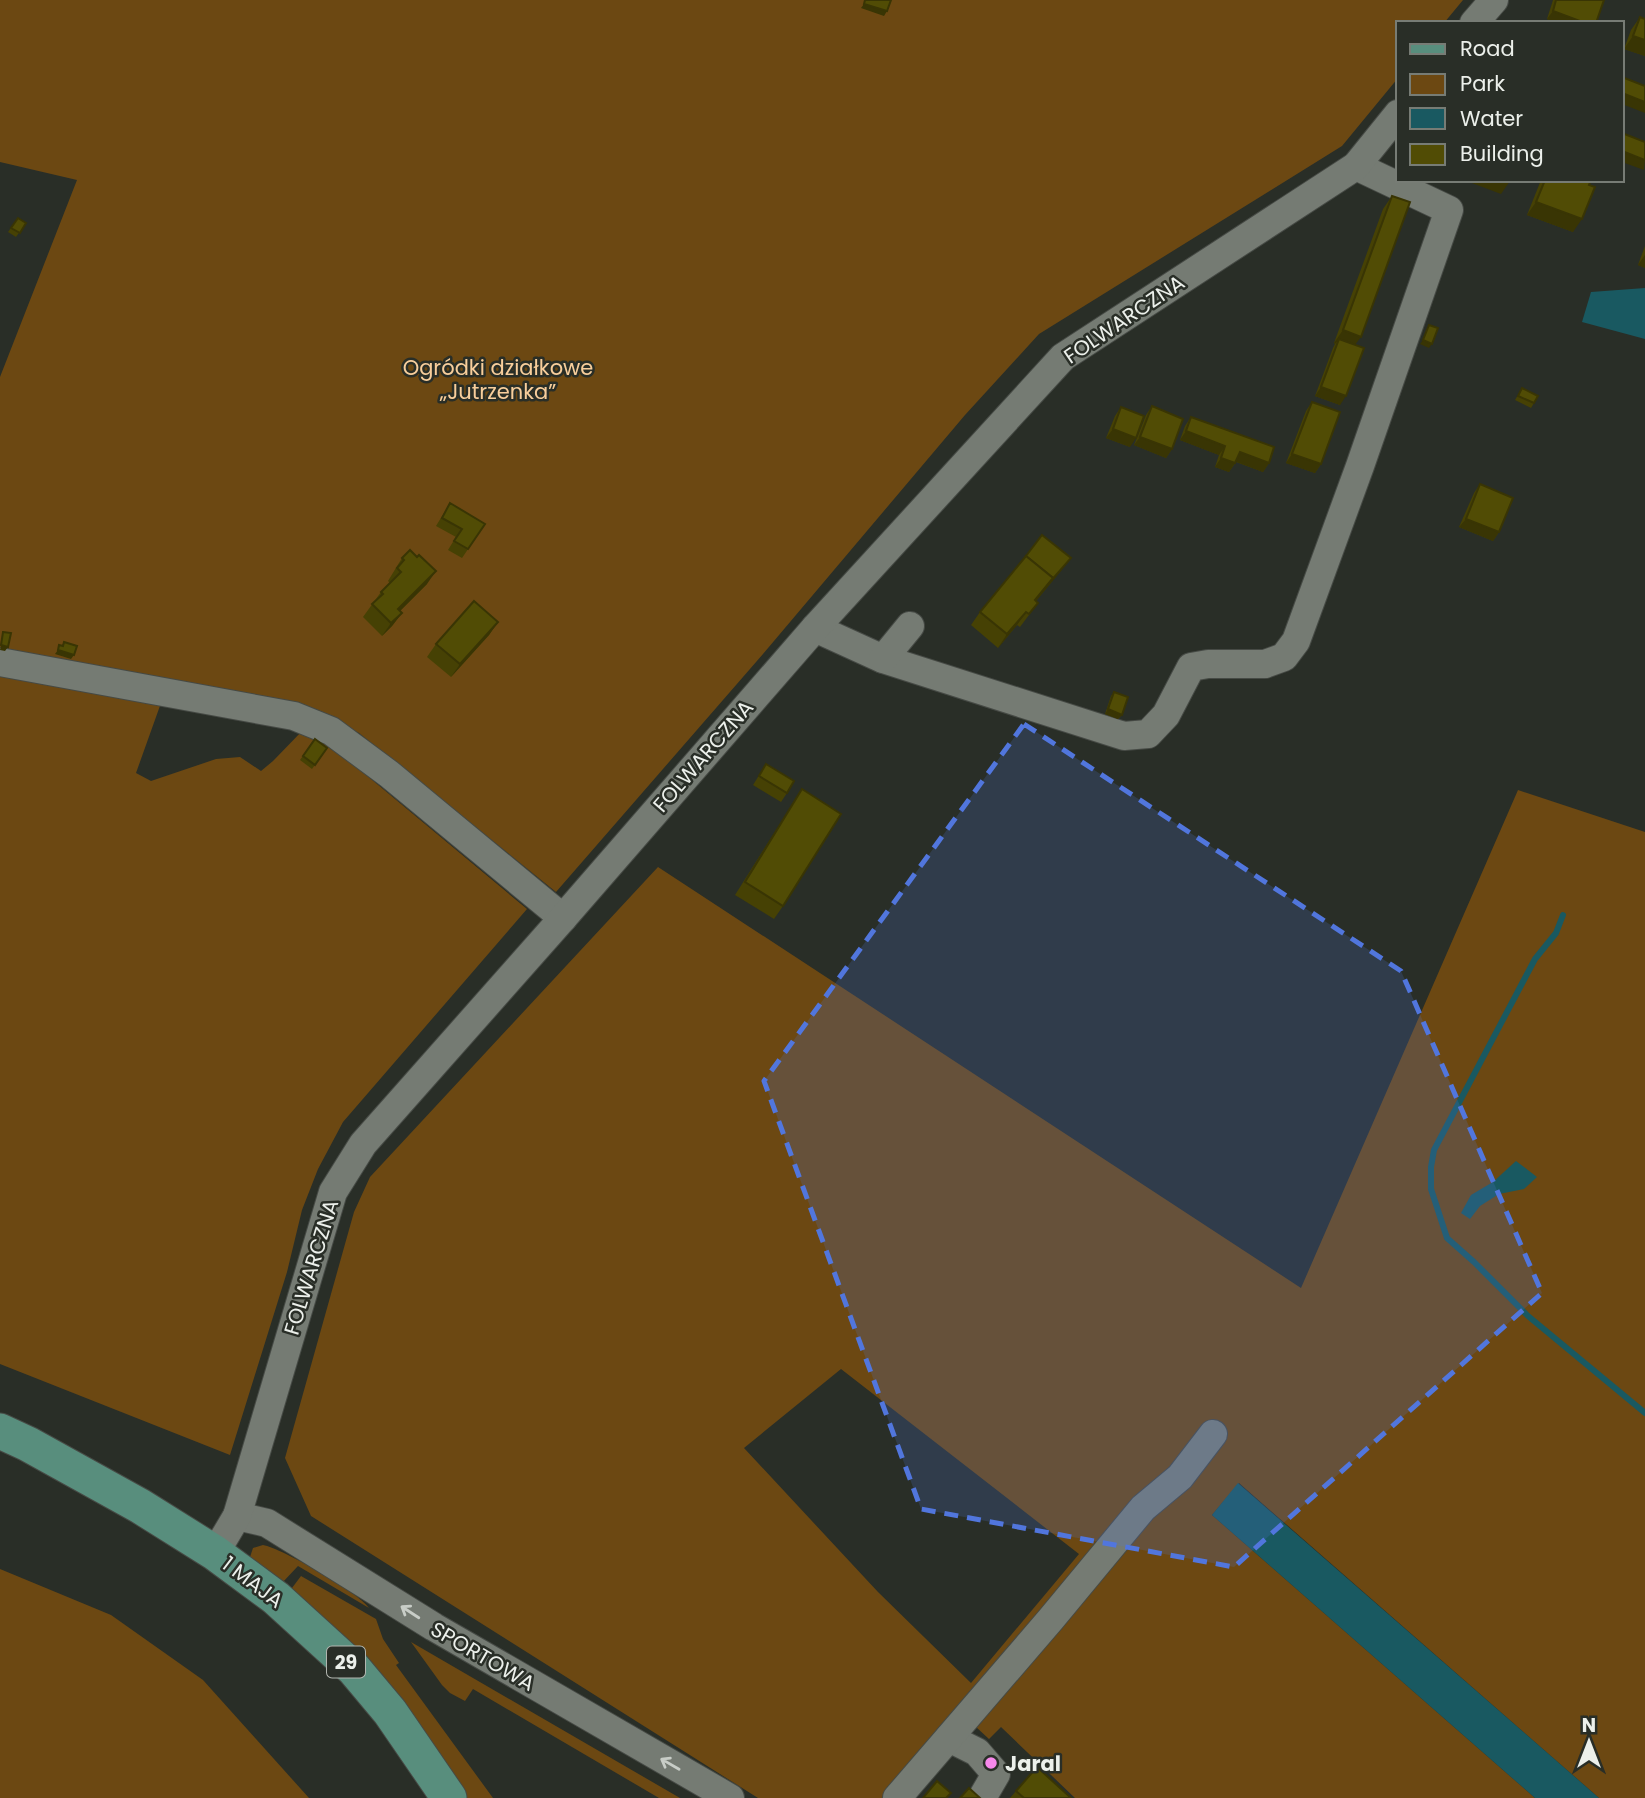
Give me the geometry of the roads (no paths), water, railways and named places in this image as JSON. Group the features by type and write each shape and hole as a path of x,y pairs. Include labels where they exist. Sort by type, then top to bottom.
{"main road":[{"name":"1 MAJA","path":"0,1432 28,1444 140,1506 215,1553 276,1598 354,1669 390,1712 449,1798"}],"street":[{"path":"1476,21 1494,0"},
{"name":"FOLWARCZNA","path":"215,1553 237,1516 333,1192 363,1144 815,628 1063,358 1356,166 1396,116"},
{"path":"815,628 883,659 1124,736 1148,734 1166,715 1191,667 1208,664 1265,664 1284,657 1296,641 1449,210 1356,166"},
{"path":"883,659 910,626"},
{"path":"0,662 294,716 331,731 388,774 563,918"},
{"path":"897,1798 1143,1508 1181,1477 1213,1434"},
{"name":"SPORTOWA","path":"237,1516 267,1523 433,1627 730,1798"},
{"path":"949,1738 977,1752 996,1774 982,1798"}],"water":[{"path":"1645,288 1645,339 1582,322 1591,292"},
{"path":"1516,1161 1537,1177 1524,1189 1499,1194 1480,1206 1470,1219 1461,1213 1471,1195 1493,1182"},
{"path":"1238,1483 1599,1798 1535,1798 1212,1515"}],"waterway":[{"path":"1563,915 1556,933 1535,959 1434,1150 1431,1189 1447,1238 1528,1316 1645,1413"}],"place":[{"name":"Jaral","path":"991,1763"}],"park label":[{"name":"Ogródki działkowe „Jutrzenka”","path":"498,379"}]}
